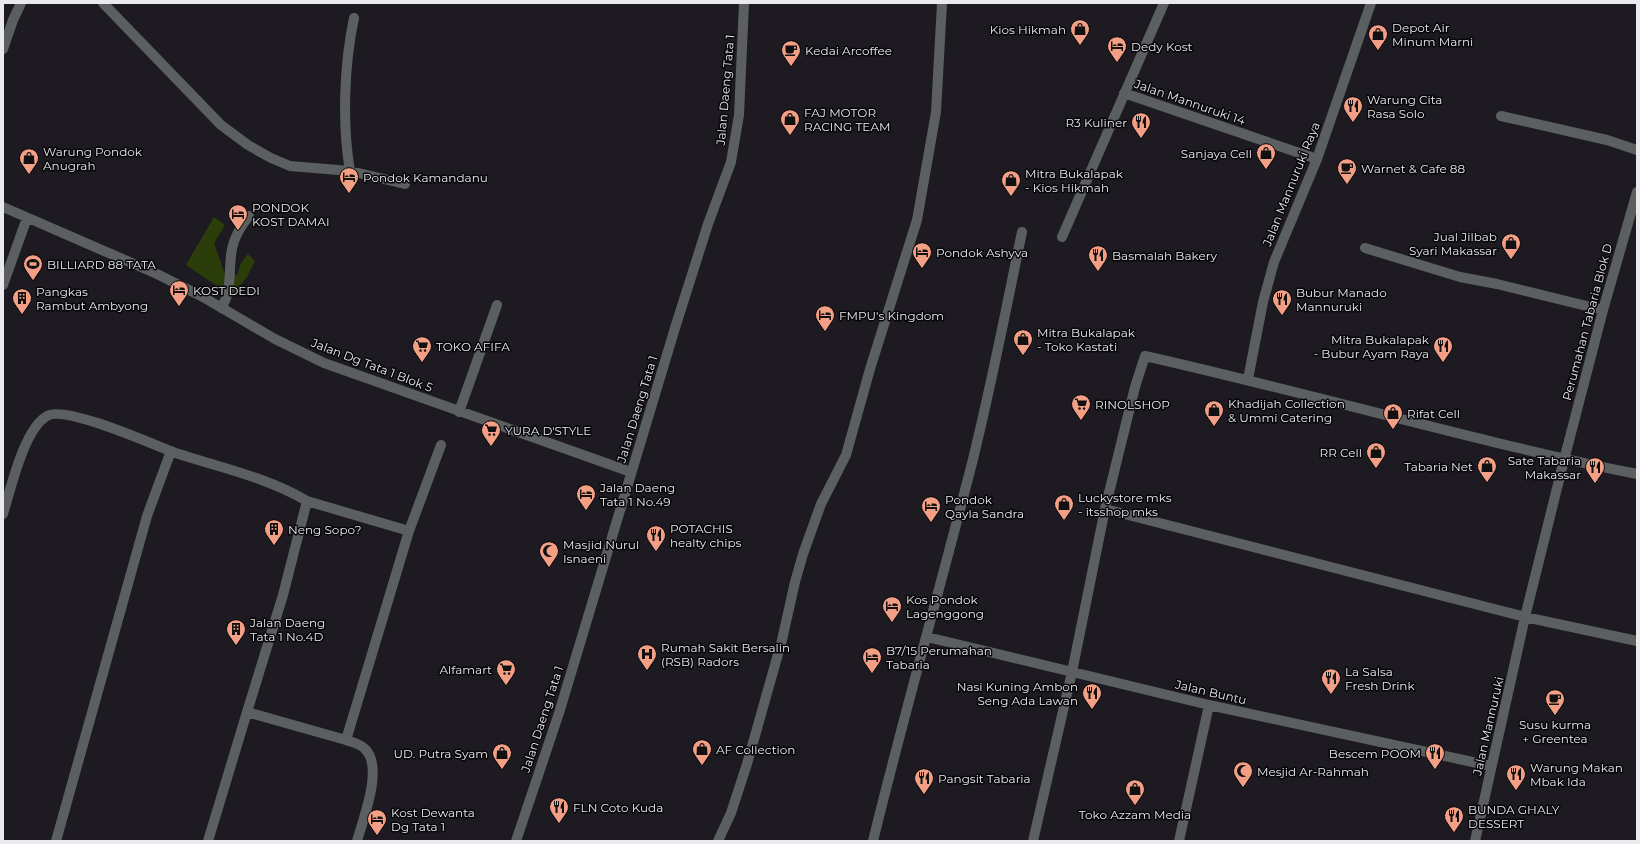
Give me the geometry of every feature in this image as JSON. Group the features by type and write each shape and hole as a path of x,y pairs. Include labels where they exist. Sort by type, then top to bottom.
{"street":[{"path":"3,49 13,20 21,3"},
{"path":"103,3 222,125 248,145 271,158 290,166 350,171 405,184"},
{"name":"Jalan Daeng Tata 1","path":"516,841 558,713 708,224 731,162 738,115 744,3"},
{"path":"718,841 731,813 747,764 782,640 803,554 821,504 846,455 870,369 917,220 936,112 942,3"},
{"name":"Jalan Mannuruki 14","path":"1164,3 1124,93 1318,159"},
{"name":"Jalan Mannuruki Raya","path":"1248,379 1263,302 1274,262 1318,159 1371,3"},
{"path":"350,171 346,147 346,119 348,49 354,18"},
{"path":"1062,237 1124,93"},
{"path":"1502,116 1607,140 1637,150"},
{"name":"Perumahan Tabaria Blok D","path":"1525,617 1603,310 1637,192"},
{"name":"Jalan Dg Tata 1 Blok 5","path":"3,207 157,274 222,308 275,339 324,363 631,472"},
{"path":"222,308 229,289 232,247 237,232 249,216"},
{"path":"3,285 27,218"},
{"path":"873,841 900,729 972,461 1022,232"},
{"path":"1365,248 1460,277 1497,284 1603,310"},
{"path":"459,412 498,305"},
{"path":"1033,841 1072,672 1105,509 1137,379 1145,356 1248,379 1564,460 1637,474"},
{"path":"3,514 28,438 34,427 48,415 63,414 117,429 171,451 256,478 307,501 409,531"},
{"path":"346,740 409,531 441,445"},
{"path":"56,841 145,523 171,451"},
{"path":"208,841 283,595 307,501"},
{"path":"1105,509 1525,617 1637,641"},
{"name":"Jalan Mannuruki","path":"1475,841 1491,766 1505,716 1525,617"},
{"name":"Jalan Buntu","path":"926,636 1209,705 1491,766"},
{"path":"1179,841 1209,705"},
{"path":"247,712 346,740 365,748 370,755 373,785 357,841"}],"green space":[{"path":"214,217 225,225 214,243 225,275 237,275 241,263 248,254 255,261 247,277 232,296 186,265"}],"place":[{"name":"Kios Hikmah","path":"1080,46"},
{"name":"Depot Air Minum Marni","path":"1378,51"},
{"name":"Dedy Kost","path":"1117,63"},
{"name":"Kedai Arcoffee","path":"791,67"},
{"name":"Warung Cita Rasa Solo","path":"1353,123"},
{"name":"FAJ MOTOR RACING TEAM","path":"790,136"},
{"name":"R3 Kuliner","path":"1141,139"},
{"name":"Sanjaya Cell","path":"1266,170"},
{"name":"Warung Pondok Anugrah","path":"29,175"},
{"name":"Warnet & Cafe 88","path":"1347,185"},
{"name":"Pondok Kamandanu","path":"349,194"},
{"name":"Mitra Bukalapak - Kios Hikmah","path":"1011,197"},
{"name":"PONDOK KOST DAMAI","path":"238,231"},
{"name":"Jual Jilbab Syari Makassar","path":"1511,260"},
{"name":"Pondok Ashyva","path":"922,269"},
{"name":"Basmalah Bakery","path":"1098,272"},
{"name":"BILLIARD 88 TATA","path":"33,281"},
{"name":"KOST DEDI","path":"179,307"},
{"name":"Pangkas Rambut Ambyong","path":"22,315"},
{"name":"Bubur Manado Mannuruki","path":"1282,316"},
{"name":"FMPU's Kingdom","path":"825,332"},
{"name":"Mitra Bukalapak - Toko Kastati","path":"1023,356"},
{"name":"TOKO AFIFA","path":"422,363"},
{"name":"Mitra Bukalapak - Bubur Ayam Raya","path":"1443,363"},
{"name":"RINOLSHOP","path":"1081,421"},
{"name":"Khadijah Collection & Ummi Catering","path":"1214,427"},
{"name":"Rifat Cell","path":"1393,430"},
{"name":"YURA D'STYLE","path":"491,447"},
{"name":"RR Cell","path":"1376,469"},
{"name":"Tabaria Net","path":"1487,483"},
{"name":"Sate Tabaria Makassar","path":"1595,484"},
{"name":"Jalan Daeng Tata 1 No.49","path":"586,511"},
{"name":"Luckystore mks - itsshop mks","path":"1064,521"},
{"name":"Pondok Qayla Sandra","path":"931,523"},
{"name":"Neng Sopo?","path":"274,546"},
{"name":"POTACHIS healty chips","path":"656,552"},
{"name":"Masjid Nurul Isnaeni","path":"549,568"},
{"name":"Kos Pondok Lagenggong","path":"892,623"},
{"name":"Jalan Daeng Tata 1 No.4D","path":"236,646"},
{"name":"Rumah Sakit Bersalin (RSB) Radors","path":"647,671"},
{"name":"B7/15 Perumahan Tabaria","path":"872,674"},
{"name":"Alfamart","path":"506,686"},
{"name":"La Salsa Fresh Drink","path":"1331,695"},
{"name":"Nasi Kuning Ambon Seng Ada Lawan","path":"1092,710"},
{"name":"Susu kurma + Greentea","path":"1555,716"},
{"name":"AF Collection","path":"702,766"},
{"name":"UD. Putra Syam","path":"502,770"},
{"name":"Bescem POOM","path":"1435,770"},
{"name":"Mesjid Ar-Rahmah","path":"1243,788"},
{"name":"Warung Makan Mbak Ida","path":"1516,791"},
{"name":"Pangsit Tabaria","path":"924,795"},
{"name":"Toko Azzam Media","path":"1135,806"},
{"name":"FLN Coto Kuda","path":"559,824"},
{"name":"BUNDA GHALY DESSERT","path":"1454,833"},
{"name":"Kost Dewanta Dg Tata 1","path":"377,836"}]}
